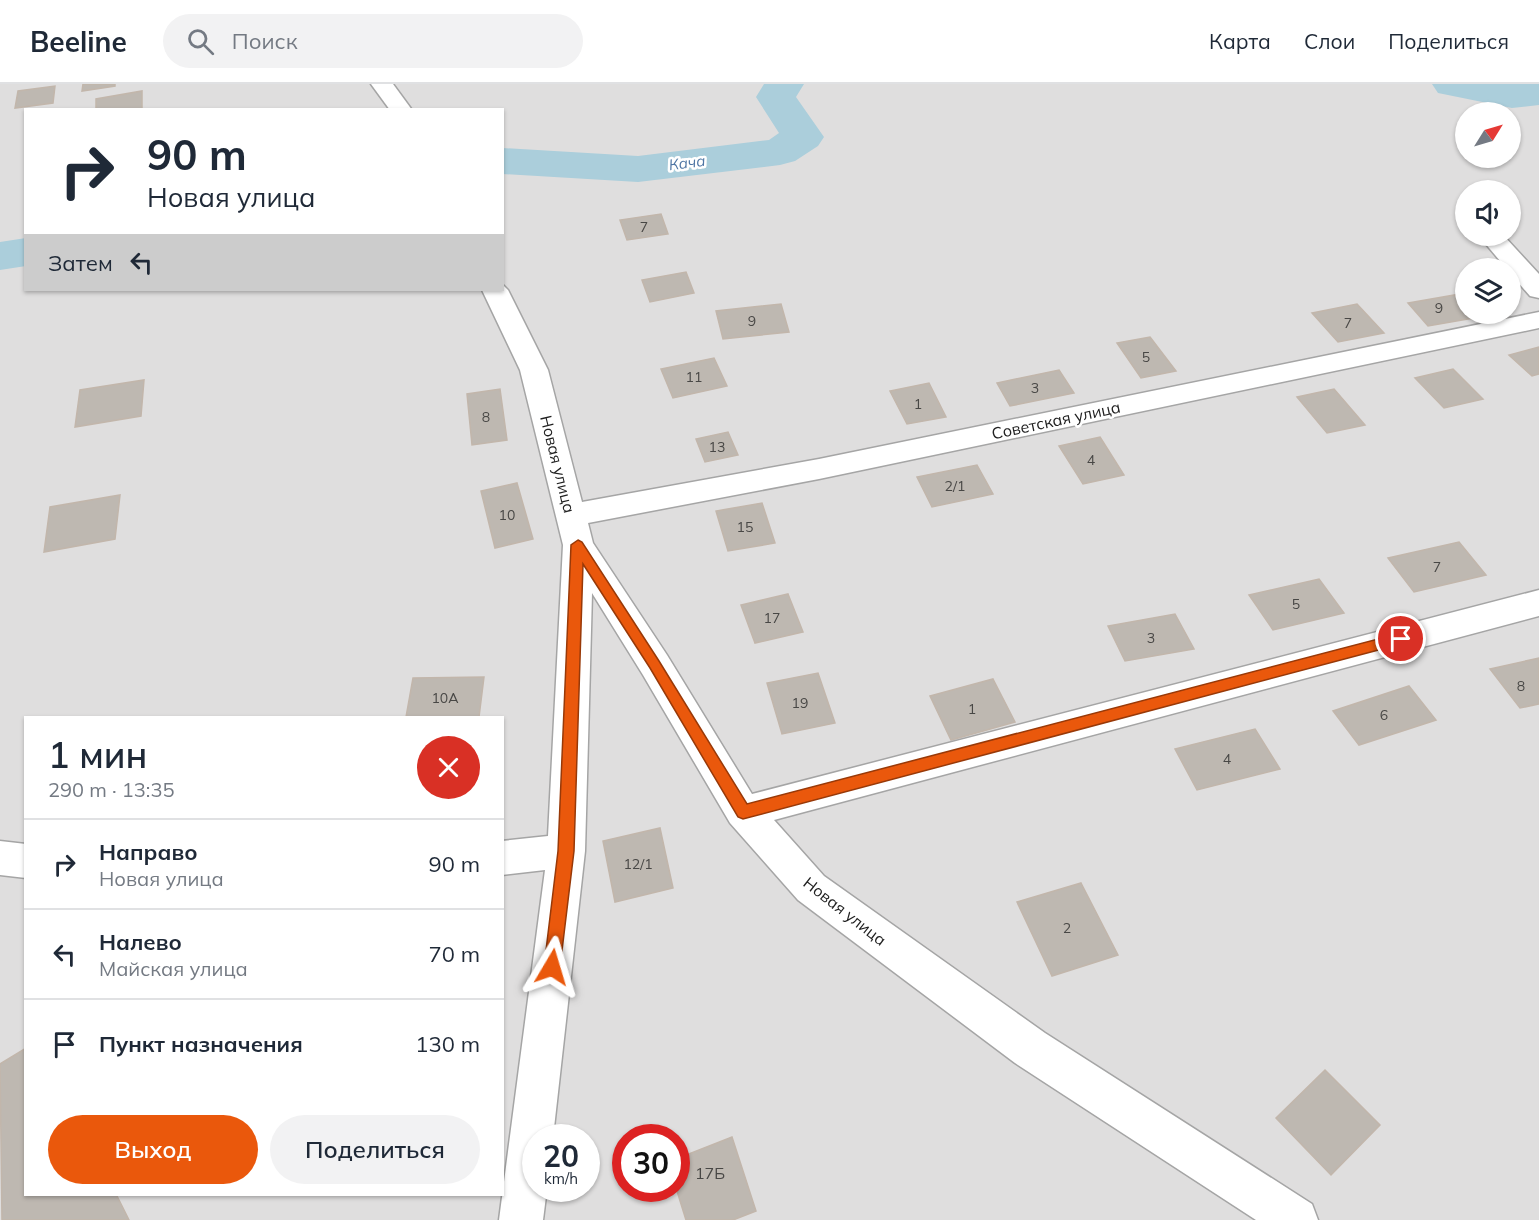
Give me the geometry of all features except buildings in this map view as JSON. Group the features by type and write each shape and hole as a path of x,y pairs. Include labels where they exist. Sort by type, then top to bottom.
{"street":[{"path":"382,84 400,108"},
{"path":"1500,246 1539,290"},
{"name":"Новая улица","path":"495,291 534,370 575,530 743,812 811,888 1030,1048 1296,1220"},
{"name":"Советская улица","path":"575,530 819,469 1539,320"},
{"path":"521,1220 566,851 575,530"},
{"path":"743,812 1539,603"},
{"path":"504,858 566,851"},
{"path":"0,858 24,861"}],"shaded area":[{"path":"0,84 1539,84 1539,1220 0,1220"}],"waterway":[{"name":"Кача","path":"504,161 638,169 780,152 803,137 776,97 784,84"},
{"name":"Кача","path":"1452,84 1512,96 1539,93"},
{"name":"Кача","path":"0,256 24,252"}],"route":[{"path":"552,967 566,851 578,545 655,664 743,812 1401,639"}]}
